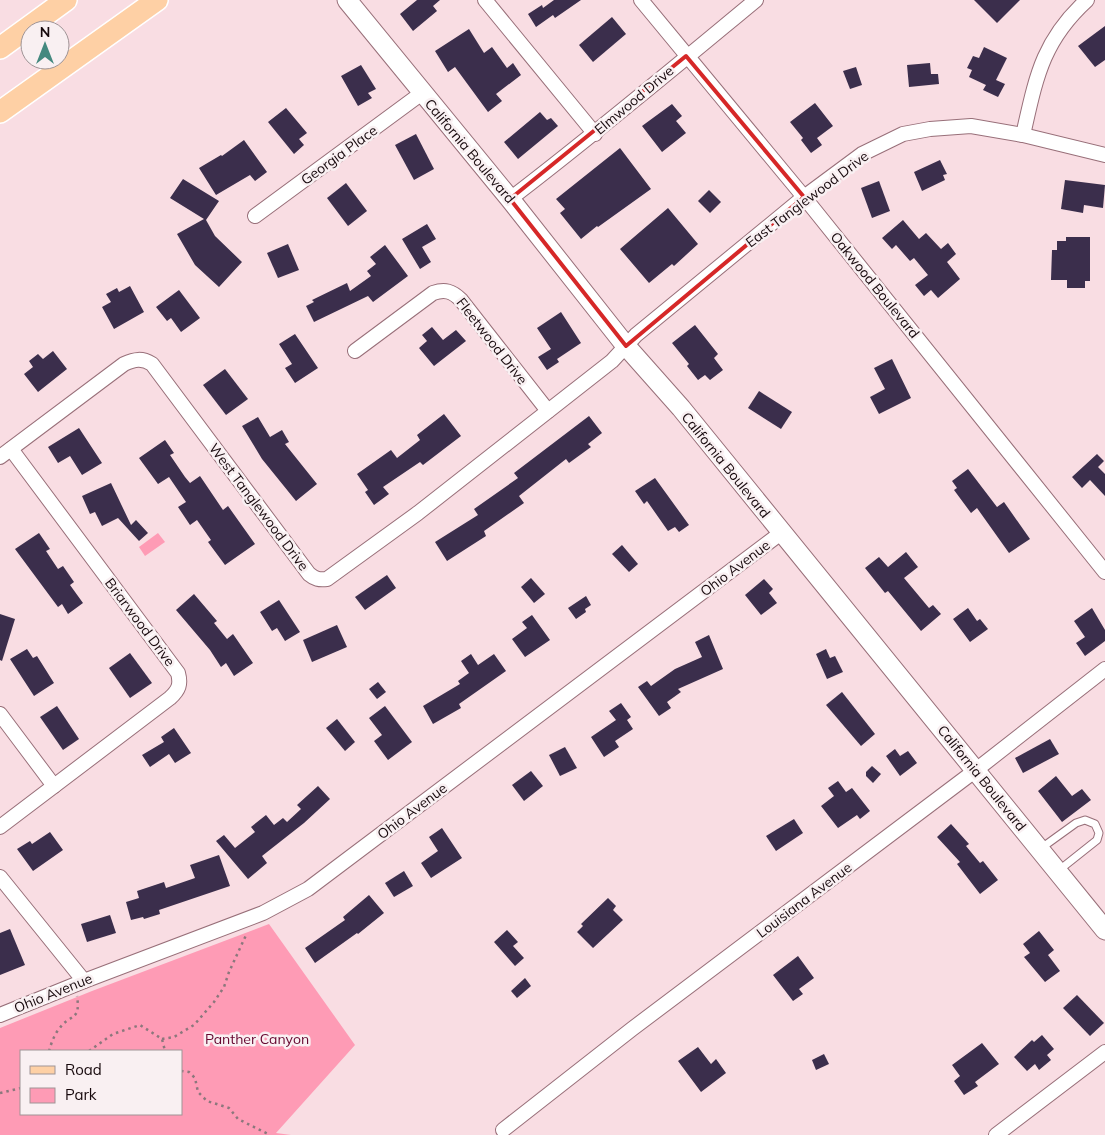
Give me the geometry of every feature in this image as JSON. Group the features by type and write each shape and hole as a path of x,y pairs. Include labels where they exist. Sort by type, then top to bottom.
{"main road":[{"path":"43,20 66,0"},
{"path":"1,112 157,0"},
{"path":"0,48 20,38"},
{"path":"1,112 42,70"}],"street":[{"name":"California Boulevard","path":"347,0 510,198 626,346 681,408 1105,930"},
{"path":"486,0 595,134"},
{"name":"Oakwood Boulevard","path":"641,0 804,197 1105,572"},
{"name":"Elmwood Drive","path":"510,198 595,134 686,56 756,0"},
{"path":"1023,135 1036,78 1048,48 1055,35 1087,0"},
{"name":"Georgia Place","path":"255,216 422,93"},
{"name":"East Tanglewood Drive","path":"626,346 636,335 804,197 862,154 904,134 938,128 971,126 1023,135 1105,155"},
{"name":"Fleetwood Drive","path":"355,351 433,293 442,290 449,291 461,300 548,411"},
{"name":"West Tanglewood Drive","path":"6,453 124,364 139,359 146,360 152,364 309,574 320,580 326,579 418,513 612,361 626,346"},
{"name":"Briarwood Drive","path":"0,826 170,698 180,687 178,673 6,453"},
{"name":"Ohio Avenue","path":"0,1015 263,913 308,889 781,533"},
{"name":"Louisiana Avenue","path":"503,1130 635,1026 976,770 1105,669"},
{"path":"0,714 54,786"},
{"path":"0,878 80,983"},
{"path":"996,1135 1105,1052"}],"lane":[{"path":"1040,849 1076,823 1085,820 1095,824 1099,833 1097,840 1058,871"}],"path":[{"path":"90,1050 113,1034 140,1026 162,1039 174,1037 194,1025 224,987 229,972 247,936 245,919"},
{"path":"49,1050 60,1027 74,1016 78,1008 80,983"},
{"path":"162,1039 165,1050"},
{"path":"182,1072 189,1072 195,1078 198,1092 207,1101 230,1108 238,1120 270,1135"},
{"path":"0,1093 20,1088"}],"highlighted area":[{"path":"686,56 804,197 626,346 510,199"}],"green space":[{"path":"158,533 165,542 145,556 139,547"},
{"name":"Panther Canyon","path":"269,924 355,1045 276,1133 291,1135 0,1135 0,1028"}],"building":[{"path":"417,0 440,0 433,6 437,11 413,31 400,14"},
{"path":"554,0 581,0 555,18 553,15 536,27 528,14 542,5 543,8"},
{"path":"974,0 1020,0 997,23"},
{"path":"612,17 626,34 593,62 579,45"},
{"path":"1105,26 1105,60 1095,67 1078,46"},
{"path":"469,29 484,53 492,47 507,68 513,63 521,75 496,94 502,101 488,112 455,67 448,72 435,51"},
{"path":"984,47 1007,58 996,80 1005,84 998,97 983,90 986,85 969,77 972,70 967,68 973,56 979,58"},
{"path":"930,63 931,74 938,74 939,84 909,87 907,65"},
{"path":"361,65 376,89 368,93 372,98 358,106 341,76"},
{"path":"856,67 862,85 850,89 843,71"},
{"path":"815,103 833,126 817,138 822,145 811,153 801,140 803,138 790,122"},
{"path":"672,104 682,116 676,121 686,133 662,152 642,126"},
{"path":"286,108 307,133 299,139 304,145 294,154 268,122"},
{"path":"540,112 547,120 551,118 558,126 518,159 504,142"},
{"path":"416,134 434,169 414,180 395,145"},
{"path":"244,140 267,172 255,181 250,175 216,195 199,168 222,156"},
{"path":"620,148 651,189 581,239 560,213 565,209 556,199"},
{"path":"940,160 947,174 943,175 945,180 922,191 914,172"},
{"path":"183,179 219,201 206,220 215,236 242,262 219,287 195,265 177,234 204,219 170,198"},
{"path":"1065,180 1105,185 1103,208 1084,205 1083,213 1061,209"},
{"path":"879,181 890,211 872,218 861,188"},
{"path":"346,183 367,211 348,226 327,198"},
{"path":"709,190 721,202 710,213 698,201"},
{"path":"668,208 698,244 674,266 672,264 649,283 620,249"},
{"path":"903,220 919,239 926,233 941,249 948,243 956,254 947,262 960,279 938,298 931,290 924,296 915,285 928,275 914,258 910,261 896,245 892,249 882,238"},
{"path":"427,224 436,239 422,247 431,262 420,269 402,239"},
{"path":"1066,237 1090,237 1090,281 1085,281 1085,288 1067,288 1067,280 1051,280 1052,250 1057,250 1057,241 1066,241"},
{"path":"288,244 299,270 278,278 267,253"},
{"path":"385,245 408,276 373,302 368,296 314,322 306,306 314,302 312,300 347,283 350,291 371,276 367,271 376,264 370,257"},
{"path":"130,286 144,312 114,329 102,307 111,302 106,294 117,288 119,292"},
{"path":"179,290 200,318 181,332 171,318 167,321 156,307"},
{"path":"561,312 581,343 557,359 559,362 547,370 538,357 551,349 537,328"},
{"path":"695,325 718,354 714,358 723,370 710,380 705,375 698,380 687,366 689,364 672,343"},
{"path":"432,327 443,340 456,330 466,341 434,366 419,348 427,341 422,335"},
{"path":"295,334 318,368 295,383 285,368 292,364 279,344"},
{"path":"53,351 67,369 38,392 24,374 33,367 29,361 38,354 43,359"},
{"path":"892,359 911,398 879,414 870,397 885,389 874,368"},
{"path":"225,369 248,399 226,415 203,385"},
{"path":"759,391 792,412 781,429 748,408"},
{"path":"444,414 461,436 423,465 420,462 383,487 389,494 374,505 365,492 368,490 357,474 391,450 397,458 420,440 417,435"},
{"path":"589,416 602,433 588,444 591,447 569,463 566,459 519,496 524,503 484,531 486,536 447,561 435,542 478,515 474,509 518,478 514,473"},
{"path":"258,417 270,437 282,430 289,442 285,444 317,484 296,501 262,459 242,426"},
{"path":"79,428 102,463 82,475 70,456 58,463 48,447"},
{"path":"165,440 174,453 170,455 190,483 200,476 223,510 228,506 255,544 225,565 208,542 211,540 197,520 190,525 178,507 186,502 169,477 158,484 139,458"},
{"path":"1097,454 1104,461 1098,467 1105,474 1105,496 1090,480 1082,488 1072,477"},
{"path":"968,469 997,507 1004,502 1030,539 1009,553 977,508 971,513 954,490 957,488 952,481"},
{"path":"655,478 689,525 679,532 675,527 668,531 647,501 644,504 635,491"},
{"path":"111,483 131,525 136,520 148,533 139,541 118,518 102,526 95,512 90,514 82,496"},
{"path":"39,533 50,549 46,551 58,569 63,566 74,582 70,585 83,603 68,614 62,604 58,607 15,549"},
{"path":"622,545 638,564 629,572 612,554"},
{"path":"906,552 918,567 904,578 929,608 933,605 941,614 921,631 888,591 885,593 865,568 879,557 888,567"},
{"path":"387,575 396,588 365,610 355,597"},
{"path":"531,578 545,594 534,603 521,587"},
{"path":"764,579 773,589 769,593 777,603 761,615 745,595"},
{"path":"194,594 217,621 214,623 227,639 233,634 253,663 234,676 226,663 221,667 210,650 176,610"},
{"path":"586,596 591,605 585,609 586,612 576,619 568,608"},
{"path":"279,600 300,632 285,641 277,628 272,631 260,612"},
{"path":"968,608 977,621 980,619 988,629 970,642 953,619"},
{"path":"1092,608 1105,630 1105,641 1085,656 1076,643 1085,637 1074,621"},
{"path":"0,614 15,619 2,661 0,660"},
{"path":"532,615 550,640 525,657 512,639 527,628 522,622"},
{"path":"337,625 347,647 312,662 303,640"},
{"path":"709,635 723,669 678,689 681,692 667,702 671,708 659,716 638,687 647,681 651,686 675,669 702,657 695,642"},
{"path":"27,649 33,658 37,656 54,683 34,696 10,659"},
{"path":"826,649 830,658 835,656 843,672 827,679 816,654"},
{"path":"130,653 152,683 130,698 109,668"},
{"path":"471,654 478,665 494,654 506,671 459,704 461,708 433,724 423,706 460,684 458,681 469,673 461,661"},
{"path":"378,682 386,692 377,699 369,689"},
{"path":"842,692 875,734 861,746 826,705"},
{"path":"621,703 631,717 627,720 633,729 615,741 619,747 604,757 591,737 616,720 609,711"},
{"path":"57,706 79,739 63,750 40,717"},
{"path":"385,706 412,742 388,760 374,741 382,735 369,718"},
{"path":"337,719 355,742 345,751 326,728"},
{"path":"174,728 191,753 175,763 169,754 150,767 142,755 164,742 161,737"},
{"path":"1050,739 1059,754 1023,773 1015,758"},
{"path":"565,747 577,768 560,776 549,755"},
{"path":"895,749 900,756 908,751 917,763 900,776 886,756"},
{"path":"872,766 881,774 873,783 866,776 866,772"},
{"path":"531,771 543,786 524,801 512,785"},
{"path":"1056,776 1072,796 1082,789 1091,800 1062,822 1038,791"},
{"path":"838,781 846,792 852,788 870,811 860,819 857,815 838,828 821,806 834,796 828,788"},
{"path":"318,786 330,799 304,823 262,856 267,863 248,879 216,841 224,835 235,848 255,832 251,827 266,815 274,825 283,818 287,822 301,809 297,805"},
{"path":"794,819 803,833 776,851 766,836"},
{"path":"951,824 969,844 966,846 980,863 983,861 998,880 980,894 957,864 960,862 937,837"},
{"path":"442,828 462,858 431,878 421,863 438,851 429,837"},
{"path":"50,832 63,850 33,871 17,849 30,841 32,844"},
{"path":"219,855 230,886 159,910 160,914 144,919 143,917 131,920 126,902 139,898 137,891 164,882 166,888 195,878 190,865"},
{"path":"404,871 413,886 394,897 385,883"},
{"path":"369,895 384,913 358,934 315,963 305,948 345,920 343,917"},
{"path":"608,898 616,906 613,910 623,920 593,948 577,932 583,926 581,924"},
{"path":"110,915 116,933 87,942 81,924"},
{"path":"10,929 25,965 0,975 0,933"},
{"path":"507,930 518,942 513,946 524,958 515,966 494,942"},
{"path":"1039,931 1054,950 1048,955 1060,971 1045,982 1024,957 1030,953 1023,944"},
{"path":"798,956 814,978 799,989 803,994 793,1001 773,975"},
{"path":"525,978 531,986 517,998 511,991"},
{"path":"1077,995 1104,1023 1090,1036 1063,1008"},
{"path":"1042,1035 1054,1049 1047,1055 1051,1060 1039,1070 1035,1064 1027,1071 1014,1057 1032,1040 1034,1042"},
{"path":"982,1043 999,1064 975,1082 978,1086 964,1095 954,1081 960,1076 952,1065"},
{"path":"698,1047 711,1064 716,1059 726,1073 701,1092 678,1061"},
{"path":"824,1054 829,1064 816,1070 812,1060"}]}
